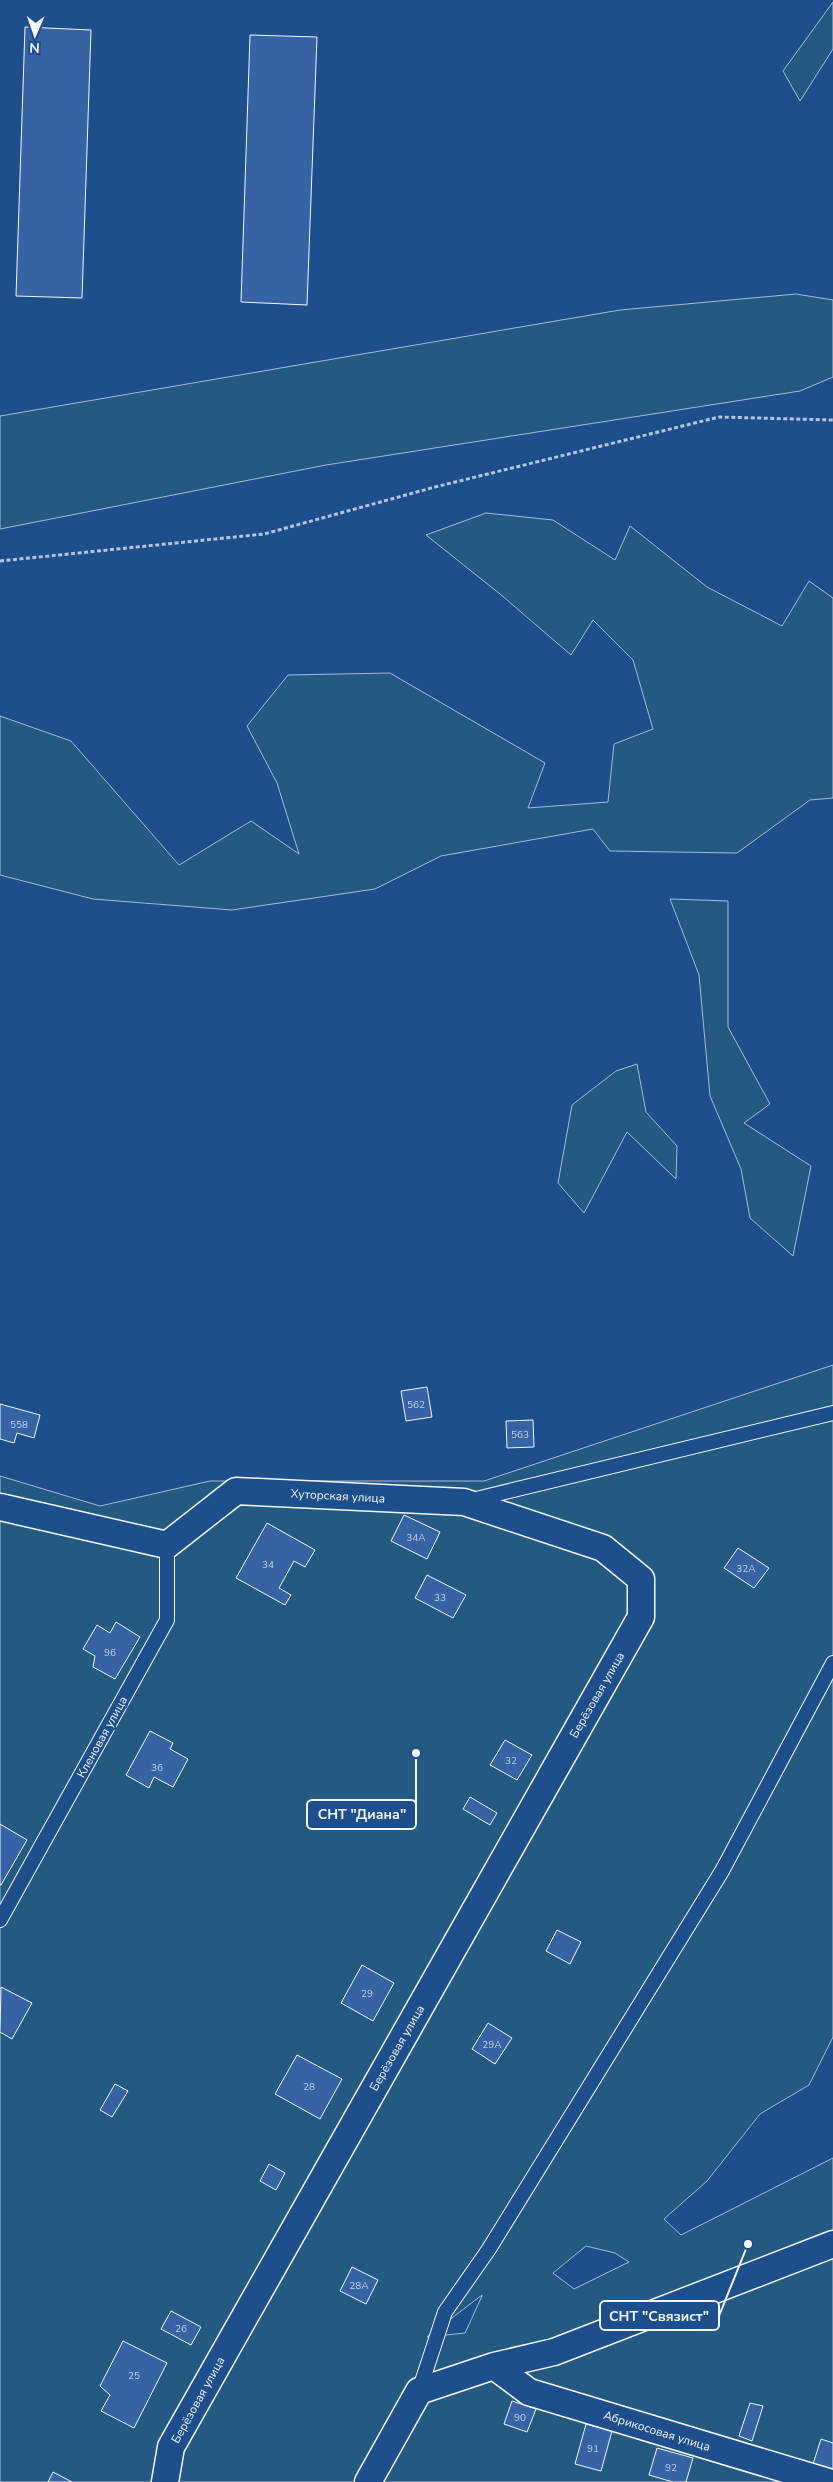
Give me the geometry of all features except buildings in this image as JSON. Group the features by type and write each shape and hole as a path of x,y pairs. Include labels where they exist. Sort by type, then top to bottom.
{"street":[{"name":"Хуторская улица","path":"167,1545 236,1491 464,1502 603,1548 641,1579 641,1618"},
{"path":"0,1507 167,1545"},
{"name":"Берёзовая улица","path":"165,2482 171,2447 641,1618"},
{"path":"368,2482 419,2390 494,2366 554,2352 833,2244"},
{"name":"Абрикосовая улица","path":"494,2366 529,2392 828,2482"}],"lane":[{"path":"464,1502 833,1412"},
{"name":"Кленовая улица","path":"0,1920 166,1620 167,1545"},
{"path":"419,2390 445,2312 489,2249 722,1871 833,1662"}],"path":[{"path":"0,561 264,534 435,487 719,417 833,420"}],"shaded area":[{"path":"833,2 833,49 800,101 783,71"},
{"path":"796,294 833,300 833,377 800,391 326,465 0,529 0,416 620,310"},
{"path":"486,513 553,520 615,560 630,526 707,587 782,626 809,581 833,598 833,798 810,800 737,853 610,851 593,829 441,856 375,889 232,910 93,899 0,875 0,716 71,741 179,865 251,821 299,854 277,783 247,726 288,675 390,673 545,763 528,808 608,802 614,744 653,729 633,660 593,620 571,655 500,594 426,535"},
{"path":"670,899 728,901 728,1027 770,1104 744,1123 811,1166 793,1256 750,1218 741,1169 710,1096 699,975"},
{"path":"637,1064 646,1112 677,1146 676,1179 627,1132 584,1213 558,1183 572,1105 616,1071"},
{"path":"833,1365 833,2037 809,2085 760,2114 707,2181 664,2219 681,2235 833,2158 833,2482 0,2482 0,1476 100,1506 210,1481 484,1481","holes":["586,2246 615,2253 629,2262 574,2289 553,2273","482,2295 465,2333 427,2337"]}],"place":[{"name":"СНТ \"Диана\"","path":"416,1753"},
{"name":"СНТ \"Связист\"","path":"748,2244"}]}
